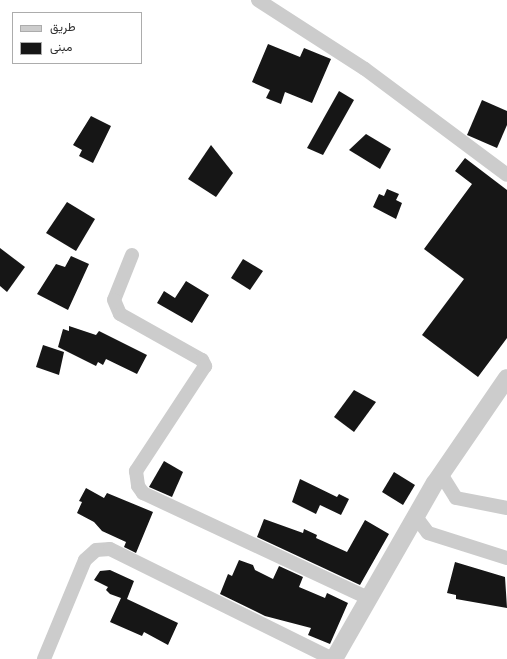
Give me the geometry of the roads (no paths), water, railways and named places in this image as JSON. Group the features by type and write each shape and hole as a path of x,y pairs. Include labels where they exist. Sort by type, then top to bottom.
{"street":[{"path":"258,0 365,69 507,175"},
{"path":"132,255 114,300 120,314 202,360 205,366 136,471 138,486 143,493 368,598"},
{"path":"44,659 85,560 96,550 110,549 334,659 441,474 507,378"},
{"path":"441,474 456,498 507,508"},
{"path":"416,516 428,533 507,558"}]}
